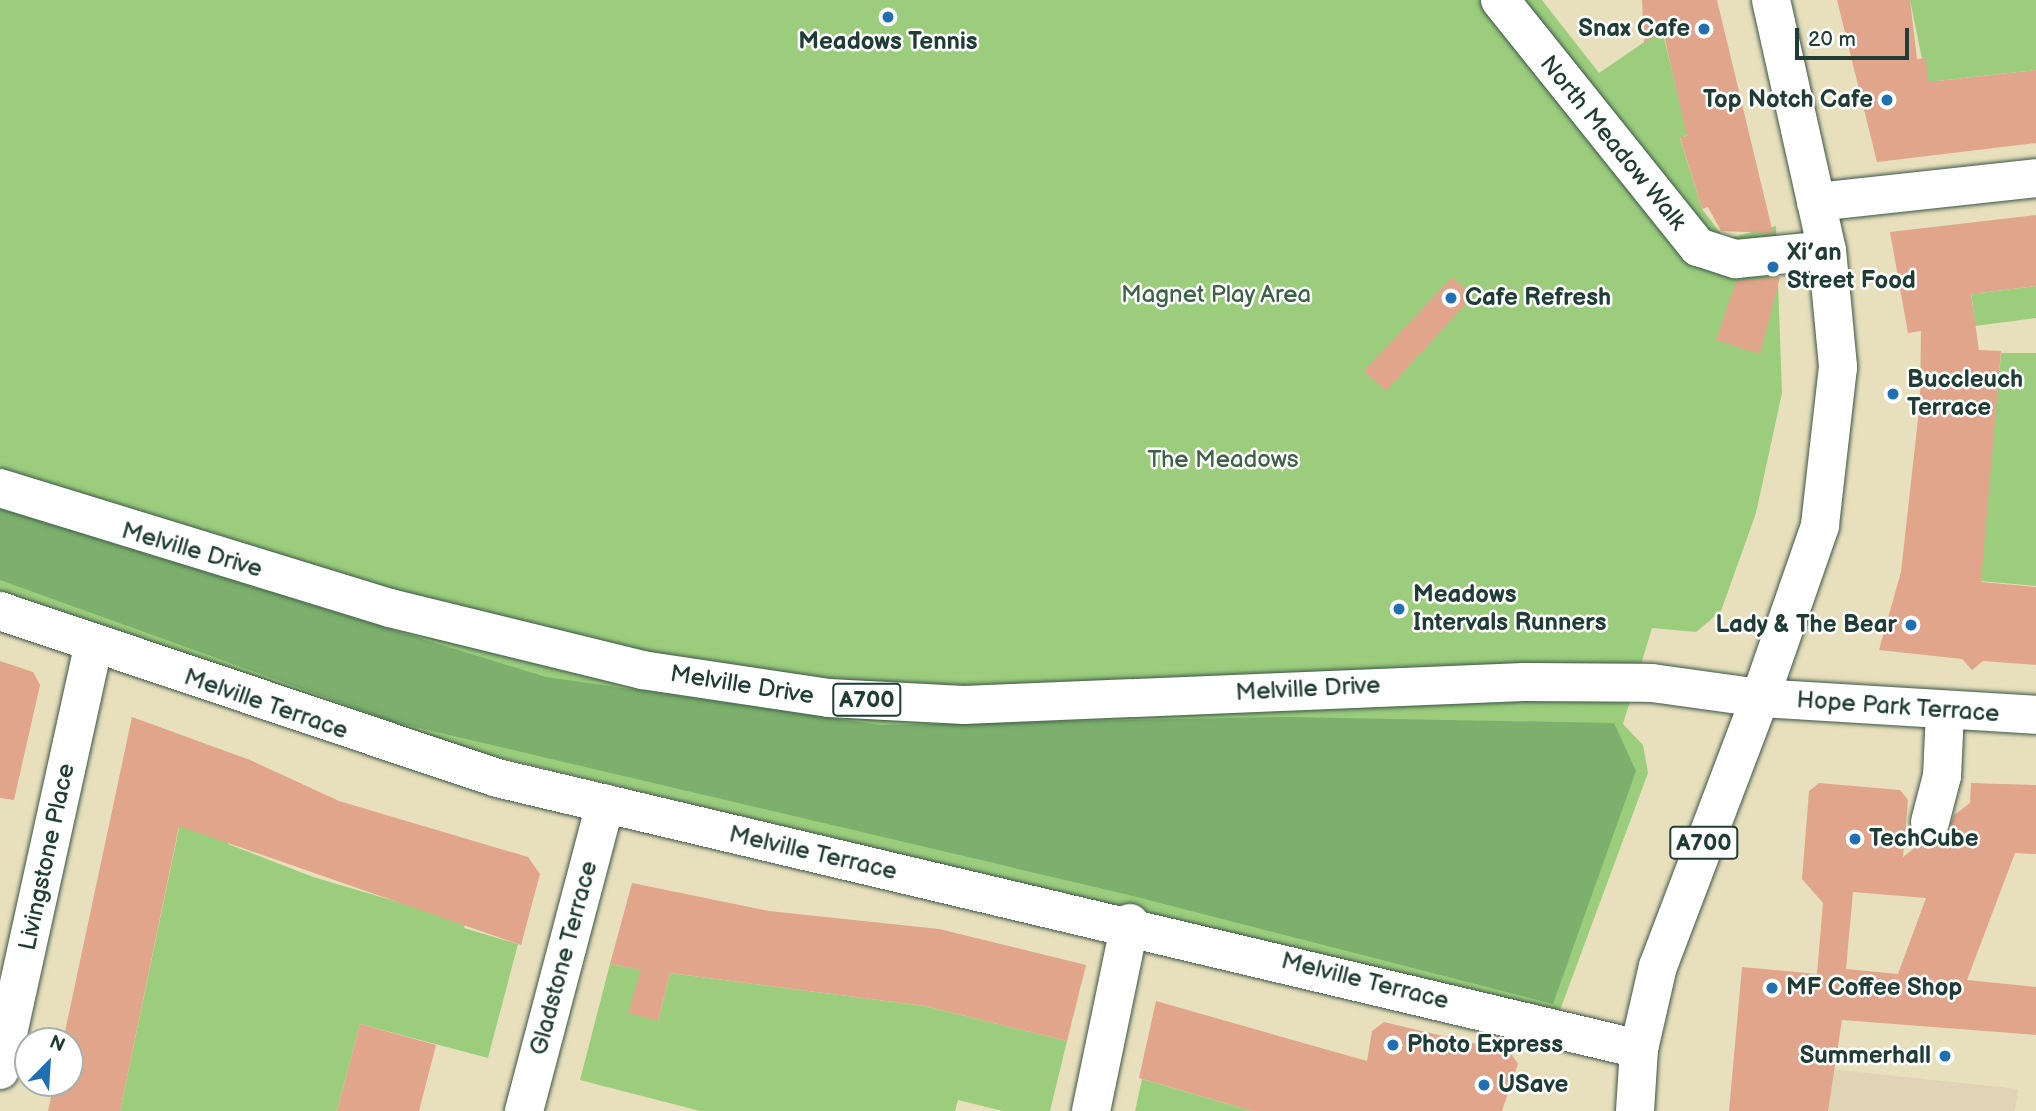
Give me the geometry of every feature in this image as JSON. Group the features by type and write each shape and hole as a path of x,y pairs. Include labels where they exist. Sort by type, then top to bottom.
{"street":[{"name":"North Meadow Walk","path":"1500,0 1698,247 1737,259 1827,250"},
{"path":"1760,698 1800,596 1828,481 1839,367 1827,250 1771,0"},
{"path":"1816,202 2036,178"},
{"name":"Melville Drive","path":"0,488 390,608 642,670 829,698 964,705 1524,682 1652,683 1760,698"},
{"name":"Melville Terrace","path":"0,611 380,743 605,804 1130,923 1639,1049"},
{"name":"Livingstone Place","path":"0,1070 94,644"},
{"name":"Hope Park Terrace","path":"1760,698 1945,712 2036,715"},
{"name":"A700","path":"1635,1111 1639,1049 1658,966 1760,698"},
{"path":"1930,822 1941,776 1945,712"},
{"name":"Gladstone Terrace","path":"524,1111 605,804"},
{"path":"1091,1111 1130,923"}],"shaded area":[{"path":"1801,1066 2018,1089 2015,1111 1828,1111 1829,1100"}],"green space":[{"name":"The Meadows","path":"0,0 1542,0 1599,73 1662,30 1688,135 1680,138 1702,209 1725,239 1776,226 1782,393 1756,513 1721,611 1696,632 1652,628 1623,724 1643,745 1648,773 1559,1013 381,729 0,595"},
{"path":"1910,0 2036,0 2036,70 1937,81 1930,98"},
{"path":"1968,265 1979,293 2036,286 2036,318 1975,326"},
{"path":"2001,353 2036,353 2036,586 1979,581"},
{"path":"0,509 546,677 880,725 1289,717 1614,723 1636,771 1553,1004 1129,895 394,722 0,580"},
{"path":"172,814 231,833 228,844 313,877 466,922 464,928 518,944 488,1058 360,1024 337,1111 120,1111 179,828"},
{"path":"610,964 659,973 658,1021 670,973 925,1006 1067,1041 1050,1111 1003,1111 958,1100 955,1111 700,1111 580,1080"},
{"path":"1142,1079 1252,1111 1135,1111"}],"building":[{"path":"1642,0 1717,0 1773,233 1721,231 1708,207 1702,209 1680,137 1687,136 1663,31 1644,43"},
{"path":"1837,0 1910,0 1917,59 1926,58 1928,82 2036,70 2036,143 1877,162"},
{"path":"2036,215 2036,286 1971,294 1979,350 2001,351 1981,582 2036,587 2036,665 1983,661 1972,670 1962,659 1879,650 1901,572 1920,401 1921,331 1908,333 1890,232"},
{"path":"1452,277 1473,296 1386,391 1364,371"},
{"path":"1780,277 1760,354 1716,340 1736,281"},
{"path":"0,661 33,672 40,685 14,800 0,798"},
{"path":"132,717 250,760 339,801 528,857 540,874 521,945 179,826 120,1111 48,1111 51,1097 84,1097 84,1027 66,1027"},
{"path":"1819,783 1900,790 1908,800 1903,857 1922,842 1946,837 1954,815 1970,803 1971,783 2036,785 2036,854 2015,853 1967,980 2036,987 2036,1035 1842,1020 1828,1111 1729,1111 1742,967 1817,974 1823,903 1802,879 1809,791","holes":["1853,892 1926,898 1898,974 1846,969"]},
{"path":"632,883 769,911 939,929 1086,965 1067,1041 925,1006 670,973 658,1021 628,1013 641,970 610,964"},
{"path":"1156,1001 1367,1061 1372,1031 1384,1022 1510,1052 1518,1064 1502,1111 1252,1111 1139,1078"},
{"path":"360,1024 436,1045 419,1111 337,1111"}],"place":[{"name":"Meadows Tennis","path":"888,17"},
{"name":"Snax Cafe","path":"1704,29"},
{"name":"Top Notch Cafe","path":"1887,100"},
{"name":"Xi’an Street Food","path":"1773,267"},
{"name":"Cafe Refresh","path":"1451,298"},
{"name":"Buccleuch Terrace","path":"1893,394"},
{"name":"Meadows Intervals Runners","path":"1399,609"},
{"name":"Lady & The Bear","path":"1911,625"},
{"name":"TechCube","path":"1855,839"},
{"name":"MF Coffee Shop","path":"1772,988"},
{"name":"Photo Express","path":"1393,1045"},
{"name":"Summerhall","path":"1945,1056"},
{"name":"USave","path":"1484,1085"}],"park label":[{"name":"Magnet Play Area","path":"1216,295"}]}
